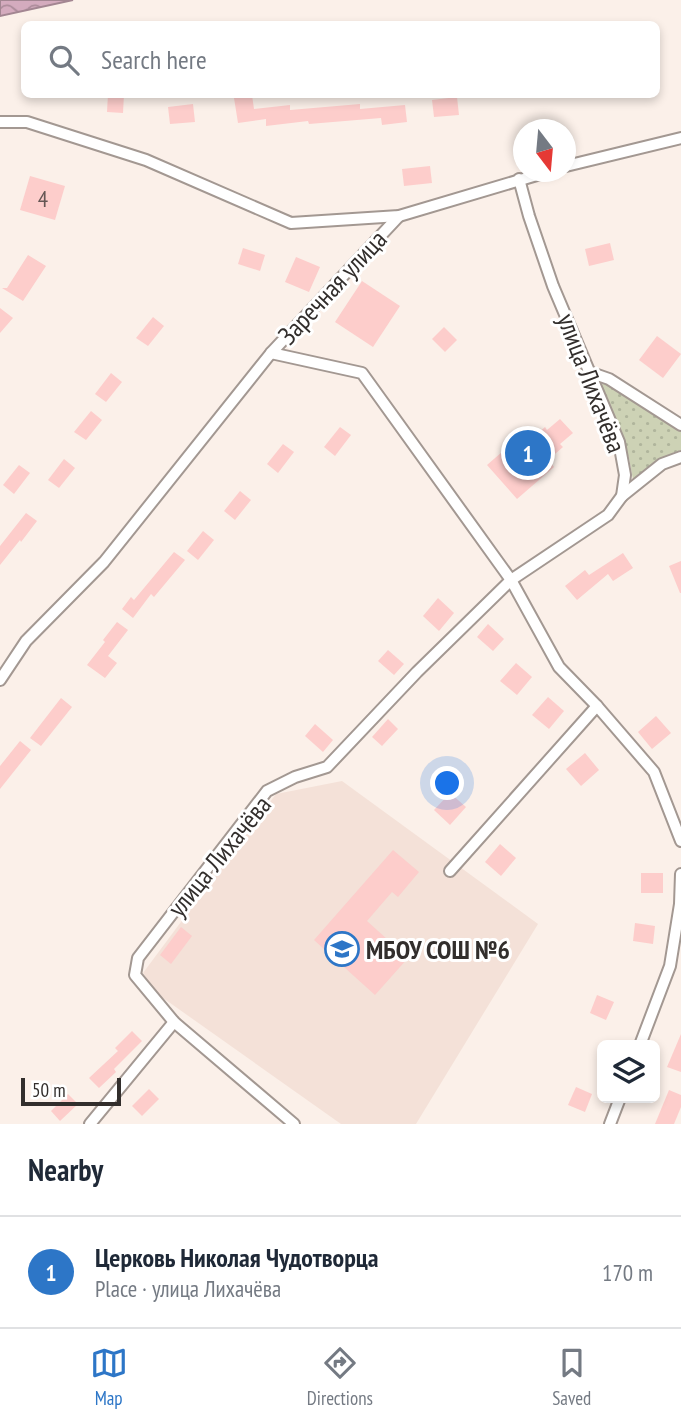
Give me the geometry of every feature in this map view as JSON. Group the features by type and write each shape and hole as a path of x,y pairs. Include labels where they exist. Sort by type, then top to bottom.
{"street":[{"name":"Заречная улица","path":"0,122 27,122 146,160 291,223 399,216"},
{"path":"576,163 681,138"},
{"path":"399,216 513,181"},
{"name":"улица Лихачёва","path":"293,1124 174,1022 135,975 138,958 267,791 295,777 327,767 417,672 511,580 608,515 622,496 625,475 619,442 553,286 528,216 520,182"},
{"name":"Заречная улица","path":"0,680 26,642 104,562 271,353 399,216"},
{"path":"271,353 362,373 511,580 559,667 654,772 681,841"},
{"path":"589,372 608,380 681,425"},
{"path":"622,496 662,464 681,457"},
{"path":"450,871 597,706"},
{"path":"642,1040 676,967 681,874"},
{"path":"90,1124 174,1022"},
{"path":"610,1124 618,1103"}],"shaded area":[{"name":"МБОУ СОШ №6","path":"342,781 538,924 416,1124 341,1124 156,993 143,973 276,794"}],"green space":[{"path":"605,383 681,428 681,450 633,480 629,458 598,386"}],"water":[{"path":"0,0 73,0 0,16"}],"building":[{"path":"108,98 124,98 123,113 107,112"},
{"path":"234,98 252,98 254,109 290,105 290,110 360,104 360,109 405,105 407,122 382,125 381,118 266,126 266,119 238,123"},
{"path":"457,98 459,115 434,117 432,100"},
{"path":"193,104 195,122 170,124 168,107"},
{"path":"430,166 432,183 404,186 402,169"},
{"path":"30,176 65,186 55,220 20,210"},
{"path":"610,243 614,260 589,266 585,249"},
{"path":"243,248 265,255 260,271 238,264"},
{"path":"28,255 46,266 23,301 2,288 7,288"},
{"path":"296,257 320,267 309,292 285,282"},
{"path":"362,281 400,306 373,347 335,322"},
{"path":"0,308 13,318 0,333"},
{"path":"153,317 164,326 148,346 136,338"},
{"path":"444,327 457,340 445,352 432,339"},
{"path":"657,336 681,354 663,378 639,360"},
{"path":"111,373 122,382 106,402 95,394"},
{"path":"91,411 102,420 86,440 74,432"},
{"path":"560,419 573,433 560,444 563,447 548,460 554,467 517,499 487,465 524,433 530,440"},
{"path":"340,427 351,435 335,456 324,447"},
{"path":"283,444 294,452 278,473 267,464"},
{"path":"64,459 75,468 59,488 48,480"},
{"path":"19,465 30,473 14,494 3,485"},
{"path":"240,491 251,500 235,520 224,511"},
{"path":"26,513 37,521 0,565 0,546"},
{"path":"203,531 214,540 198,560 187,551"},
{"path":"174,552 185,560 154,597 151,594 133,618 122,609 131,597 134,600"},
{"path":"623,553 633,568 613,581 608,574 577,600 565,586 585,570 589,575"},
{"path":"681,561 681,593 680,593 669,566"},
{"path":"438,598 454,613 439,631 423,616"},
{"path":"117,622 128,630 108,656 117,663 105,678 87,665"},
{"path":"488,624 504,639 493,651 477,637"},
{"path":"388,650 404,664 394,675 378,661"},
{"path":"516,663 532,677 517,695 500,681"},
{"path":"548,697 564,711 549,729 532,715"},
{"path":"61,698 72,707 41,746 30,738"},
{"path":"656,716 671,733 652,749 638,732"},
{"path":"388,719 398,729 382,746 372,737"},
{"path":"315,724 333,740 323,752 305,736"},
{"path":"20,741 31,750 0,789 0,766"},
{"path":"585,753 599,770 581,786 566,769"},
{"path":"450,793 466,807 450,825 434,810"},
{"path":"500,844 516,858 501,876 485,862"},
{"path":"393,850 419,872 398,897 392,892 367,921 408,958 375,995 314,940"},
{"path":"641,873 663,873 663,893 641,893"},
{"path":"635,923 655,926 653,944 633,941"},
{"path":"181,927 192,936 171,964 160,955"},
{"path":"597,995 614,1002 606,1020 590,1013"},
{"path":"132,1031 142,1041 99,1088 89,1078 118,1051 115,1048"},
{"path":"681,1034 681,1072 667,1067"},
{"path":"576,1087 592,1094 585,1112 568,1105"},
{"path":"149,1089 159,1099 142,1116 132,1106"},
{"path":"669,1090 681,1095 681,1107 674,1124 655,1124"},
{"path":"68,1094 78,1104 60,1121 51,1111"}],"place":[{"name":"Церковь Николая Чудотворца","path":"528,453"},
{"name":"МБОУ СОШ №6","path":"342,949"}]}
